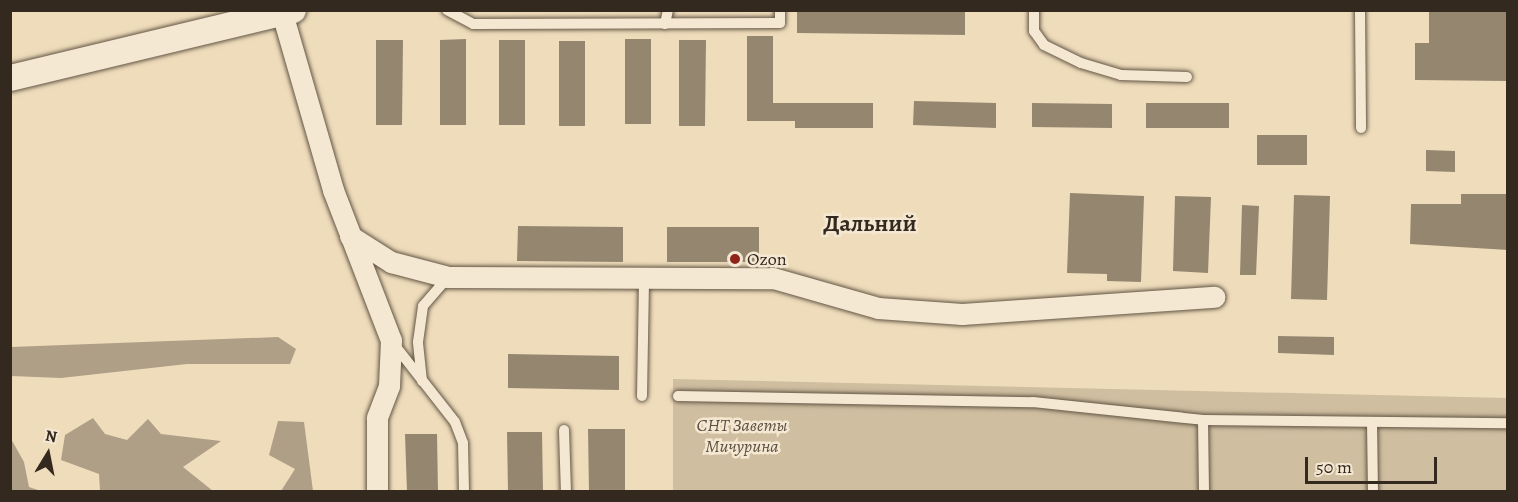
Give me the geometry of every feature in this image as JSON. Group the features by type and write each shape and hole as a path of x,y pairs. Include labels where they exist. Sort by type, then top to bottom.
{"street":[{"path":"10,78 287,12 350,236 392,340 389,386 377,418 377,492"},
{"path":"350,236 391,262 448,277 773,278 878,308 962,314 1214,297"}],"lane":[{"path":"447,10 473,24 780,23 780,10"},
{"path":"665,24 668,10"},
{"path":"1034,10 1034,31 1044,45 1081,63 1121,75 1187,77"},
{"path":"1360,10 1362,128"},
{"path":"422,381 418,342 423,306 448,277"},
{"path":"642,396 644,279"},
{"path":"392,340 455,422 463,443 464,492"},
{"path":"678,396 1033,402 1203,420 1508,423"},
{"path":"1203,420 1204,492"},
{"path":"1372,422 1372,492"},
{"path":"564,430 566,492"}],"green space":[{"name":"СНТ Заветы Мичурина","path":"673,379 1507,398 1507,491 673,492"}],"shaded area":[{"path":"278,337 296,349 290,364 187,364 61,378 11,376 11,347"},
{"path":"93,418 105,434 127,440 148,419 161,434 221,441 183,467 213,491 100,491 99,474 61,460 65,435"},
{"path":"278,421 304,422 313,491 281,491 295,469 269,455"},
{"path":"10,437 24,462 29,487 41,491 11,491"}],"building":[{"path":"797,10 965,10 965,35 797,33"},
{"path":"1429,10 1508,10 1508,81 1415,80 1415,43 1429,43"},
{"path":"747,36 773,36 773,103 873,103 873,128 795,128 795,121 747,121"},
{"path":"466,39 466,125 440,125 440,40"},
{"path":"625,39 651,39 651,124 625,124"},
{"path":"376,40 403,40 402,125 376,125"},
{"path":"499,40 525,40 525,125 499,125"},
{"path":"679,40 706,40 705,126 679,126"},
{"path":"559,41 585,41 585,126 559,126"},
{"path":"914,101 996,103 996,128 913,125"},
{"path":"1032,103 1112,104 1112,128 1032,127"},
{"path":"1146,103 1229,103 1229,128 1146,128"},
{"path":"1257,135 1307,135 1307,165 1257,165"},
{"path":"1426,150 1455,151 1455,172 1426,171"},
{"path":"1070,193 1144,196 1141,282 1107,281 1107,274 1067,273"},
{"path":"1461,194 1508,194 1508,250 1410,244 1411,204 1461,204"},
{"path":"1294,195 1330,196 1327,300 1291,299"},
{"path":"1175,196 1211,197 1208,273 1173,271"},
{"path":"1242,205 1259,206 1256,275 1240,275"},
{"path":"518,226 623,227 623,262 517,261"},
{"path":"667,227 759,227 759,262 667,262"},
{"path":"1278,336 1334,337 1334,355 1278,353"},
{"path":"508,354 619,356 619,390 508,388"},
{"path":"588,429 625,429 625,492 589,492"},
{"path":"507,432 542,432 543,492 508,492"},
{"path":"405,434 437,434 438,492 407,492"}],"place":[{"name":"Ozon","path":"735,259"}],"district":[{"name":"Дальний","path":"870,224"}]}
